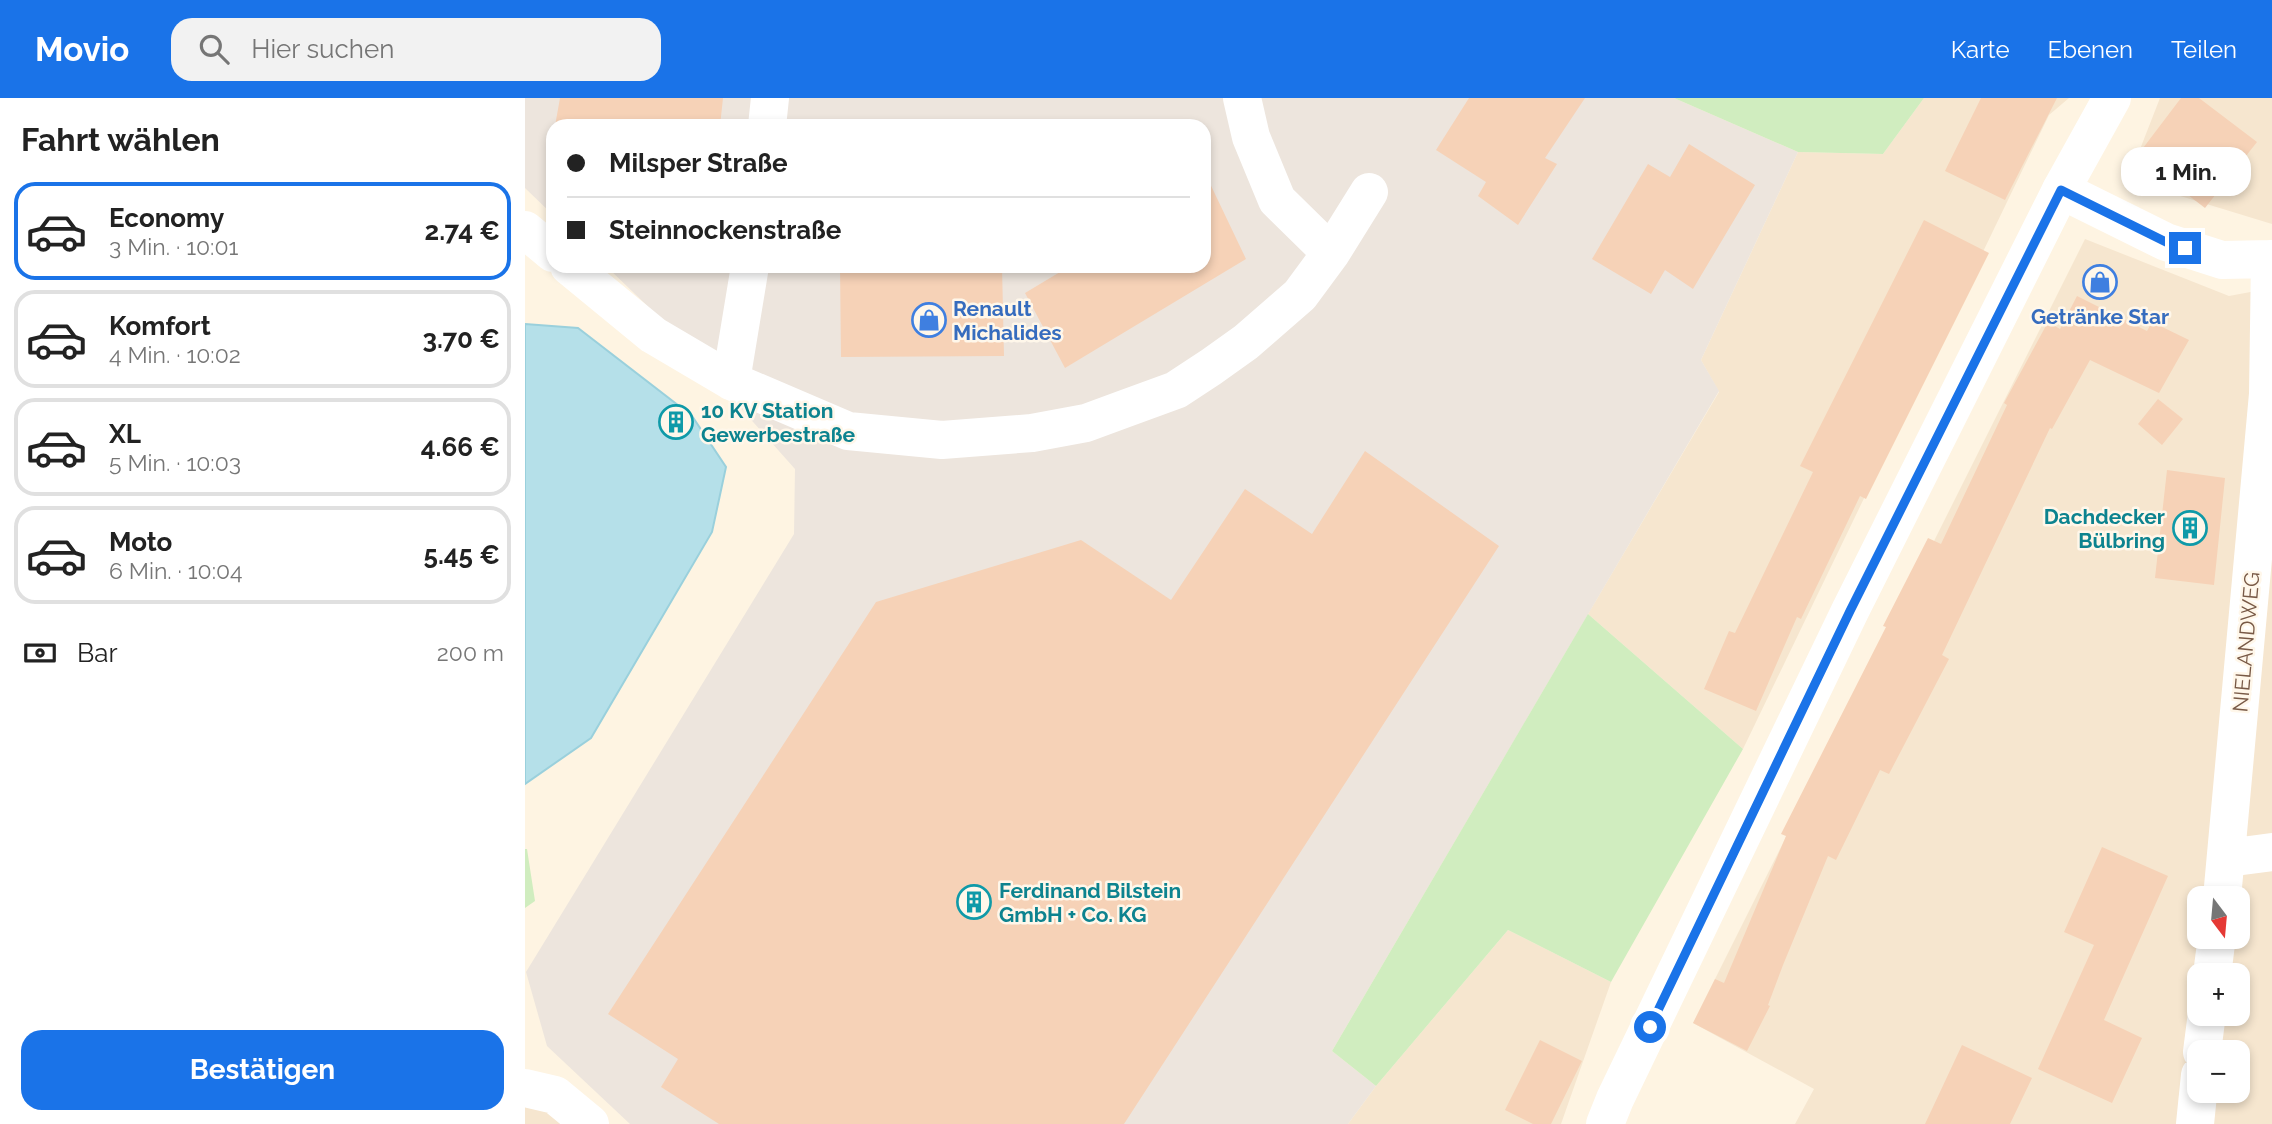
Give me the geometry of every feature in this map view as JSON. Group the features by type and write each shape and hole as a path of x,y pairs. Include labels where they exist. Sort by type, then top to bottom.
{"street":[{"path":"768,119 770,98"},
{"path":"1243,98 1251,136 1277,200 1331,253"},
{"path":"1605,1124 1850,611 2020,277 2061,190 2112,98"},
{"path":"2061,190 2166,242 2222,260 2271,259"},
{"path":"578,273 653,335 730,381 848,431 942,440 1032,433 1086,423 1176,390 1211,368 1300,295 1331,253 1369,192"},
{"path":"525,230 546,247"},
{"name":"NIELANDWEG","path":"2224,886 2268,394 2271,259"},
{"path":"730,381 749,273"},
{"path":"2227,858 2272,852"},
{"path":"525,1087 555,1095 590,1124"},
{"path":"2195,1124 2197,1103"}],"shaded area":[{"name":"Ferdinand Bilstein GmbH + Co. KG","path":"525,98 1674,98 1798,152 1701,360 1719,391 1332,1051 1376,1086 1348,1124 630,1124 547,1046 526,972 794,534 795,469 664,322 613,273 1211,273 1211,119 546,119 546,208 525,188"},
{"path":"1924,98 2069,98 2049,115 1743,749 1588,614 1719,392 1701,360 1798,152 1883,154"},
{"path":"2160,98 2272,98 2272,224 2128,180"},
{"path":"2085,239 2229,296 2272,288 2272,1124 1795,1124 1814,1089 1693,1023"},
{"path":"1508,930 1611,982 1561,1124 1348,1124 1376,1086"},
{"path":"525,1100 574,1124 525,1124"}],"green space":[{"path":"1674,98 1924,98 1883,154 1798,152"},
{"path":"1588,614 1743,749 1611,982 1508,930 1376,1086 1332,1051"},
{"path":"525,849 535,901 525,908"}],"water":[{"path":"525,324 578,328 692,416 726,467 712,532 591,738 525,784"}],"building":[{"path":"560,98 723,98 721,119 556,119"},
{"path":"1469,98 1585,98 1545,158 1557,164 1518,225 1478,196 1486,182 1436,150"},
{"path":"1981,98 2057,98 2005,200 1945,171"},
{"path":"2181,98 2199,98 2257,142 2205,208 2137,156"},
{"path":"1689,144 1755,185 1693,289 1665,270 1651,294 1592,259 1648,164 1670,177"},
{"path":"1211,186 1246,259 1065,368 1025,293 1058,273 1211,273"},
{"path":"1924,220 1989,253 1866,499 1860,496 1801,619 1797,617 1756,711 1704,689 1729,631 1735,633 1813,472 1800,466"},
{"path":"840,273 1002,273 1004,356 841,357"},
{"path":"2077,296 2147,331 2152,322 2189,340 2159,393 2090,360 2052,429 2050,428 1942,655 1949,659 1889,774 1880,770 1836,860 1828,856 1783,965 1768,1005 1770,1006 1747,1051 1693,1023 1715,979 1724,983 1786,836 1781,834 1928,538 1941,544 2007,405 2004,403 2048,322 2060,329"},
{"path":"2158,399 2183,419 2162,445 2138,424"},
{"name":"Ferdinand Bilstein GmbH + Co. KG","path":"1365,451 1499,546 1124,1124 719,1124 661,1087 678,1059 608,1014 876,602 1081,540 1171,600 1245,489 1312,534"},
{"name":"Dachdecker Bülbring","path":"2167,470 2225,478 2214,585 2155,578"},
{"path":"2102,847 2168,876 2104,1020 2142,1038 2112,1103 2038,1069 2094,945 2064,932"},
{"path":"1540,1040 1582,1061 1551,1124 1533,1124 1505,1110"},
{"path":"1962,1045 2032,1078 2010,1124 1925,1124"}],"place":[{"name":"Getränke Star","path":"2100,282"},
{"name":"Renault Michalides","path":"929,320"},
{"name":"10 KV Station Gewerbestraße","path":"676,422"},
{"name":"Dachdecker Bülbring","path":"2190,528"},
{"name":"Ferdinand Bilstein GmbH + Co. KG","path":"974,902"}],"route":[{"path":"1650,1027 1850,611 2026,265 2061,190 2166,242 2185,248"}]}
